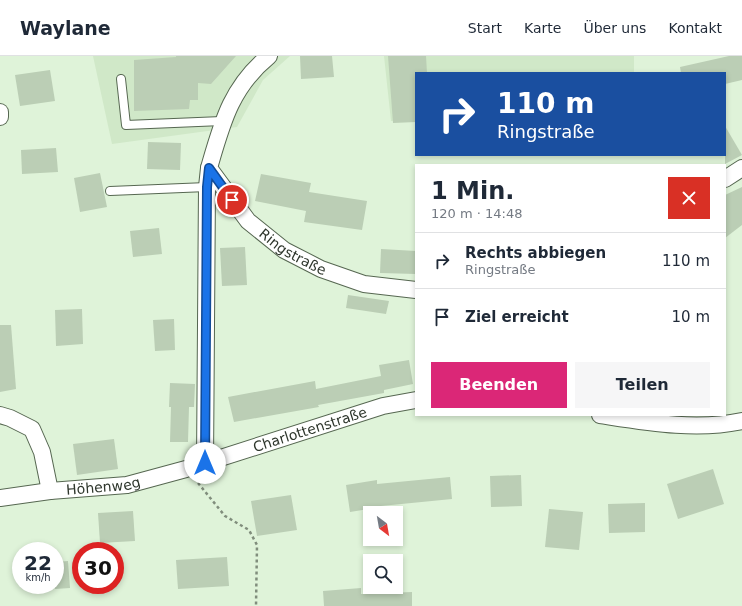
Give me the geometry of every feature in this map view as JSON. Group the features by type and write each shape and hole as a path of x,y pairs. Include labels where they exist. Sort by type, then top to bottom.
{"street":[{"path":"205,463 207,187 209,168 222,121 237,92 256,66 269,56"},
{"path":"0,112 0,117"},
{"name":"Ringstraße","path":"209,168 248,221 284,250 321,269 364,284 415,290"},
{"path":"726,178 742,168"},
{"name":"Charlottenstraße","path":"205,463 383,406 415,400"},
{"path":"0,416 10,418 32,429 42,452 50,491"},
{"path":"607,416 661,424 723,425 742,421"},
{"name":"Höhenweg","path":"0,498 50,491 127,485 205,463"}],"lane":[{"path":"121,79 126,125 222,121"},
{"path":"110,191 207,187"}],"path":[{"path":"186,469 225,516 249,530 257,545 256,606"}],"shaded area":[{"path":"93,56 290,56 263,80 237,127 112,144"},
{"path":"384,56 634,56 634,72 415,72 415,120 391,121"}],"building":[{"path":"176,56 236,56 211,84 198,83 198,100 190,100 189,109 134,111 134,60"},
{"path":"300,56 332,56 334,77 301,79"},
{"path":"388,56 426,56 427,72 415,72 415,122 393,123"},
{"path":"729,56 742,56 742,80 726,84 726,72 681,72 680,67"},
{"path":"50,70 55,101 20,106 15,75"},
{"path":"726,128 742,155 725,164 726,156"},
{"path":"148,142 181,143 180,170 147,169"},
{"path":"56,148 58,172 22,174 21,150"},
{"path":"100,173 107,207 80,212 74,178"},
{"path":"261,174 311,183 309,192 367,201 362,230 304,222 306,211 255,201"},
{"path":"742,187 742,225 726,237 726,195"},
{"path":"159,228 162,254 133,257 130,231"},
{"path":"245,247 247,285 222,286 220,248"},
{"path":"381,249 415,251 415,274 380,273"},
{"path":"348,295 389,301 386,314 346,308"},
{"path":"82,309 83,344 56,346 55,310"},
{"path":"174,319 175,350 155,351 153,320"},
{"path":"0,325 11,325 16,389 0,392"},
{"path":"409,360 413,384 384,390 384,393 318,405 319,407 234,422 228,397 315,381 316,389 381,376 379,365"},
{"path":"170,383 195,384 194,407 189,407 188,442 170,442"},
{"path":"114,439 118,469 77,475 73,444"},
{"path":"713,469 724,504 678,519 667,484"},
{"path":"521,475 522,506 491,507 490,476"},
{"path":"450,477 452,499 381,506 363,506 363,510 350,512 346,485 377,480 377,484"},
{"path":"291,495 297,530 257,536 251,501"},
{"path":"645,503 645,532 609,533 608,504"},
{"path":"549,509 583,512 579,550 545,547"},
{"path":"133,511 135,541 100,542 98,513"},
{"path":"227,557 229,586 178,589 176,560"},
{"path":"64,561 68,561 70,588 64,588"},
{"path":"361,588 361,594 403,594 403,592 412,592 412,606 324,606 323,591"}],"route":[{"path":"205,463 207,187 209,168 232,200"}]}
